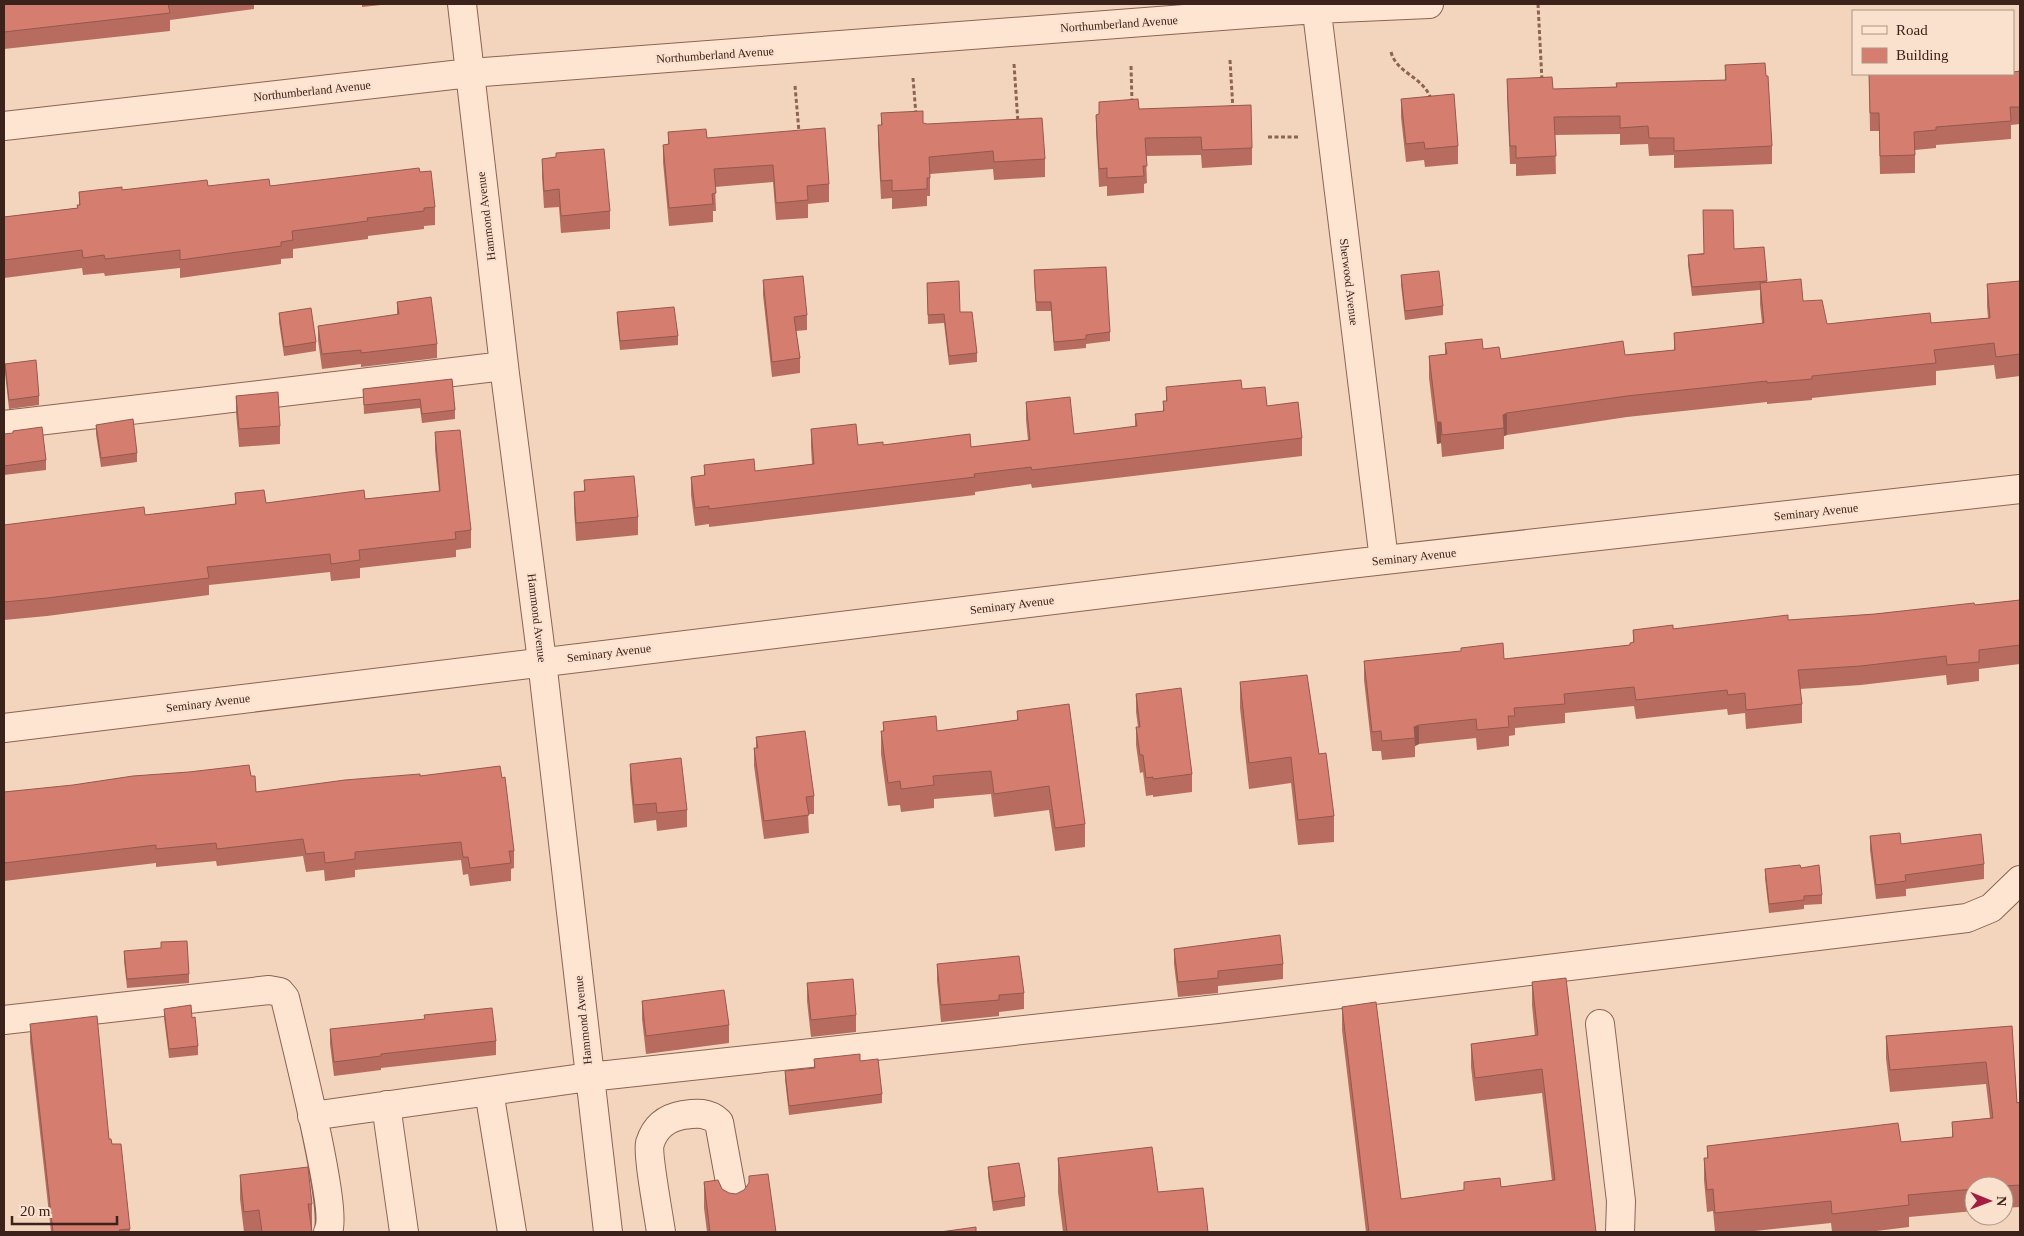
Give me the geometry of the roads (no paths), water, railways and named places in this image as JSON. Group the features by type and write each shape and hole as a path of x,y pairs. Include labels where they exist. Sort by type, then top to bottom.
{"street":[{"name":"Hammond Avenue","path":"462,4 504,366 542,662 608,1232"},
{"name":"Northumberland Avenue","path":"4,126 470,74 1316,6 1429,4"},
{"name":"Sherwood Avenue","path":"1316,6 1384,560"},
{"path":"4,425 504,366"},
{"name":"Seminary Avenue","path":"4,728 1384,560 2020,489"},
{"path":"312,1116 589,1077 1246,1005 1967,918 1992,908 2020,880"},
{"path":"4,1020 269,990 280,992 285,998 312,1116 330,1209 331,1227 328,1232"},
{"path":"1600,1024 1621,1201 1620,1232"},
{"path":"489,1091 512,1232"},
{"path":"386,1105 404,1232"},
{"path":"661,1232 649,1145 658,1127 672,1117 711,1115 719,1122 734,1204"}]}
